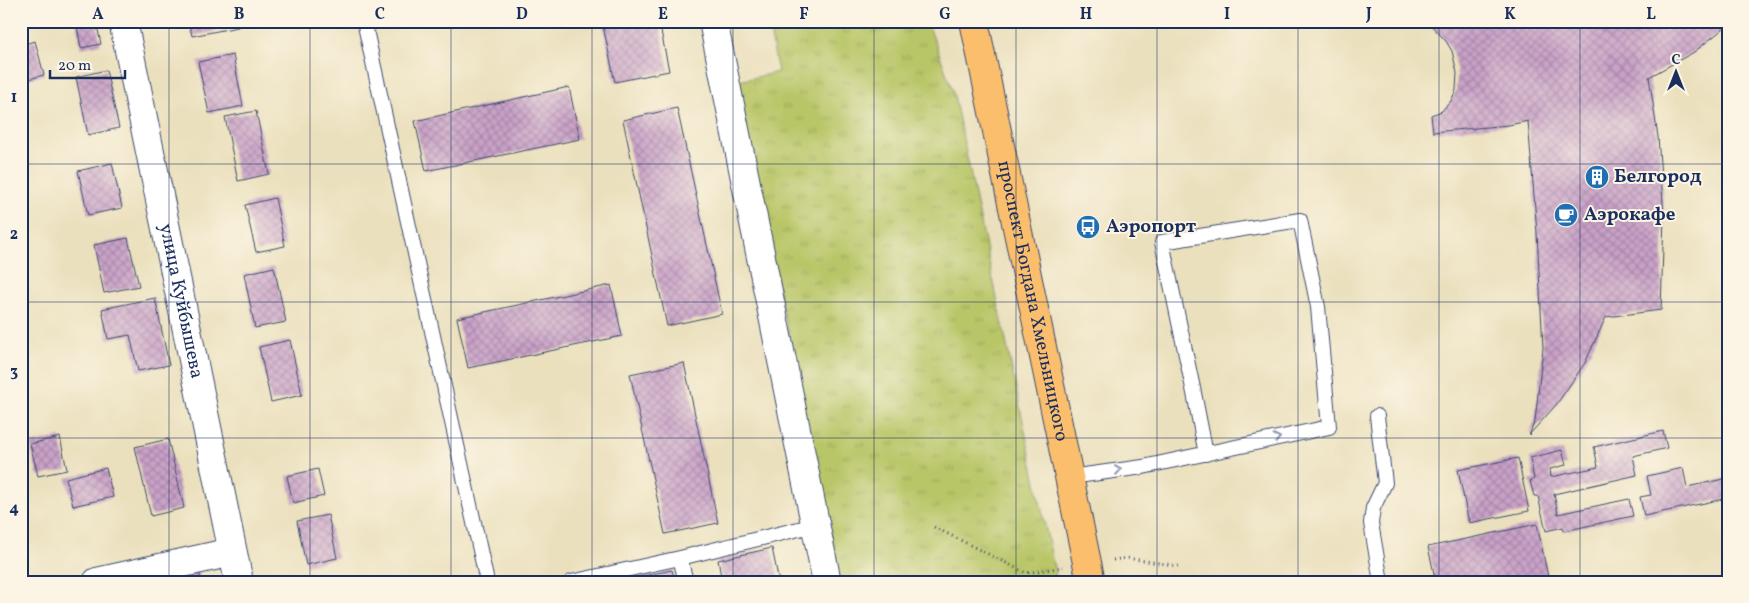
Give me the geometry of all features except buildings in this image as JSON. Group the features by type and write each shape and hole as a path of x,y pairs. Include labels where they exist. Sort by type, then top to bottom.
{"main road":[{"name":"проспект Богдана Хмельницкого","path":"974,21 1090,573"}],"street":[{"name":"улица Куйбышева","path":"123,21 239,582"},
{"path":"714,21 827,582"},
{"path":"97,582 232,552"}],"lane":[{"path":"364,21 487,582"},
{"path":"1070,477 1143,467 1206,454 1328,427 1318,307 1300,220 1162,242 1206,454"},
{"path":"1377,416 1385,483 1373,508 1371,523 1381,582"},
{"path":"571,582 815,525"},
{"path":"680,558 686,582"}],"path":[{"path":"934,527 1026,573 1090,573 1128,558 1178,566"}],"green space":[{"path":"768,21 927,21 953,91 1057,582 840,582 735,82 778,72"}],"place":[{"name":"Белгород","path":"1597,177"},
{"name":"Аэрокафе","path":"1566,215"},
{"name":"Аэропорт","path":"1088,227"}]}
